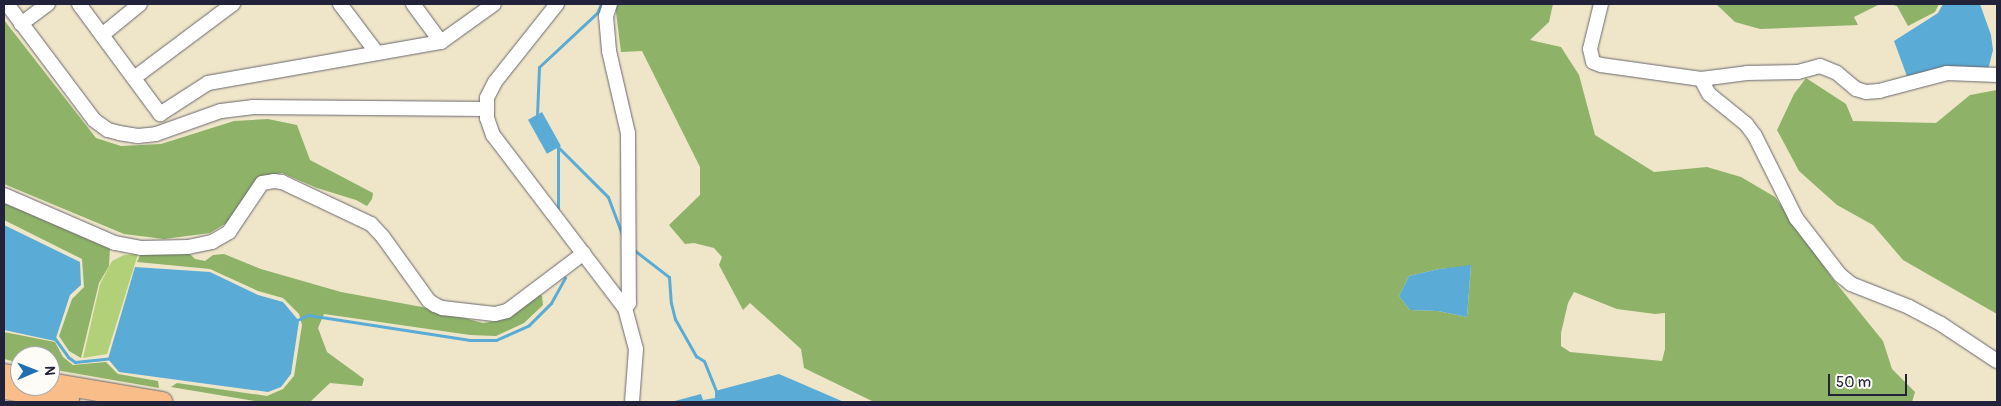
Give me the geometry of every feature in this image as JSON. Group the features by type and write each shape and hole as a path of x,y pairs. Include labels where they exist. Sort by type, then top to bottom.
{"highway":[{"path":"60,385 162,402"},
{"path":"4,389 86,402"}],"street":[{"path":"7,4 94,120 108,130 119,133 138,136 156,134 221,111 252,106 486,109"},
{"path":"21,24 48,4"},
{"path":"79,4 160,114 208,83 441,42 487,6"},
{"path":"102,35 140,4"},
{"path":"134,78 233,4"},
{"path":"340,4 377,53"},
{"path":"413,4 441,42"},
{"path":"557,4 494,82 487,98 486,109 493,136 625,308 636,349 632,402"},
{"path":"610,4 606,16 609,51 628,132 629,303 625,308"},
{"path":"1601,4 1590,49 1590,56 1593,62 1700,79 1747,73 1798,72 1820,66 1837,73 1856,89 1866,92 1879,91 1947,73 1997,75"},
{"path":"1700,79 1709,94 1746,124 1755,136 1796,218 1840,275 1851,284 1909,307 1941,324 1997,361"},
{"path":"4,195 115,243 155,248 201,245 221,237 234,226 262,183 282,182 371,224 383,237 429,301 442,308 494,314 508,311 584,253"}],"green space":[{"path":"615,4 1553,4 1549,22 1530,40 1561,47 1579,75 1595,135 1654,172 1707,167 1741,177 1775,197 1832,278 1883,341 1892,369 1915,392 1912,402 874,402 804,368 801,349 750,303 743,310 719,265 722,257 714,248 694,243 685,244 669,225 700,195 700,167 642,51 621,52","holes":["1471,266 1467,317 1438,311 1410,310 1399,296 1409,276 1439,269","1574,292 1617,309 1655,314 1665,313 1665,349 1662,361 1570,352 1561,346 1561,333 1568,303"]},
{"path":"1716,4 1880,4 1854,17 1858,25 1760,29 1735,22"},
{"path":"1890,4 1939,4 1935,12 1908,26 1897,6"},
{"path":"4,20 96,138 121,146 161,144 234,121 268,119 297,125 310,160 373,193 372,199 367,206 356,200 317,188 282,173 259,177 233,219 210,233 164,239 124,234 4,184"},
{"path":"1806,78 1846,104 1853,121 1936,123 1970,95 1997,90 1997,314 1903,260 1873,225 1837,205 1799,171 1777,130 1794,94"},
{"path":"4,203 110,249 109,266 99,283 81,358 69,351 59,336 72,299 84,287 82,259 4,220"},
{"path":"141,253 189,253 195,259 205,261 213,255 224,254 261,269 341,292 422,307 483,323 502,320 539,294 542,296 543,305 524,323 496,336 470,335 324,314 318,328 327,352 364,379 362,386 330,383 310,402 260,402 171,387 177,383 267,396 283,389 294,376 302,325 299,314 283,298 258,291 210,269 137,262"},
{"path":"138,254 107,354 83,358 100,284 112,261 124,255"},
{"path":"4,332 55,342 57,346 10,346 10,360 4,359"},
{"path":"60,351 63,357 73,365 106,362 118,374 158,381 159,388 60,371"}],"water":[{"path":"1943,4 1980,4 1991,35 1993,50 1988,70 1908,79 1894,41 1938,13"},
{"path":"542,112 561,146 547,154 528,120"},
{"path":"4,225 80,262 81,285 70,295 55,341 4,330"},
{"path":"1471,265 1467,317 1438,311 1410,310 1399,296 1409,276 1439,269"},
{"path":"135,267 210,272 258,295 283,302 299,321 291,374 281,387 268,392 119,372 108,359"},
{"path":"779,374 844,402 671,402 701,394 703,400 715,398 715,391"}],"waterway":[{"path":"537,115 539,67 597,13 601,4"},
{"path":"557,146 608,197 623,237"},
{"path":"558,147 558,208"},
{"path":"634,250 669,277 671,303 675,319 696,356 704,361 717,394"},
{"path":"295,321 308,315 470,340 496,340 529,325 551,303 565,278"},
{"path":"53,336 68,357 75,362 111,358"}]}
